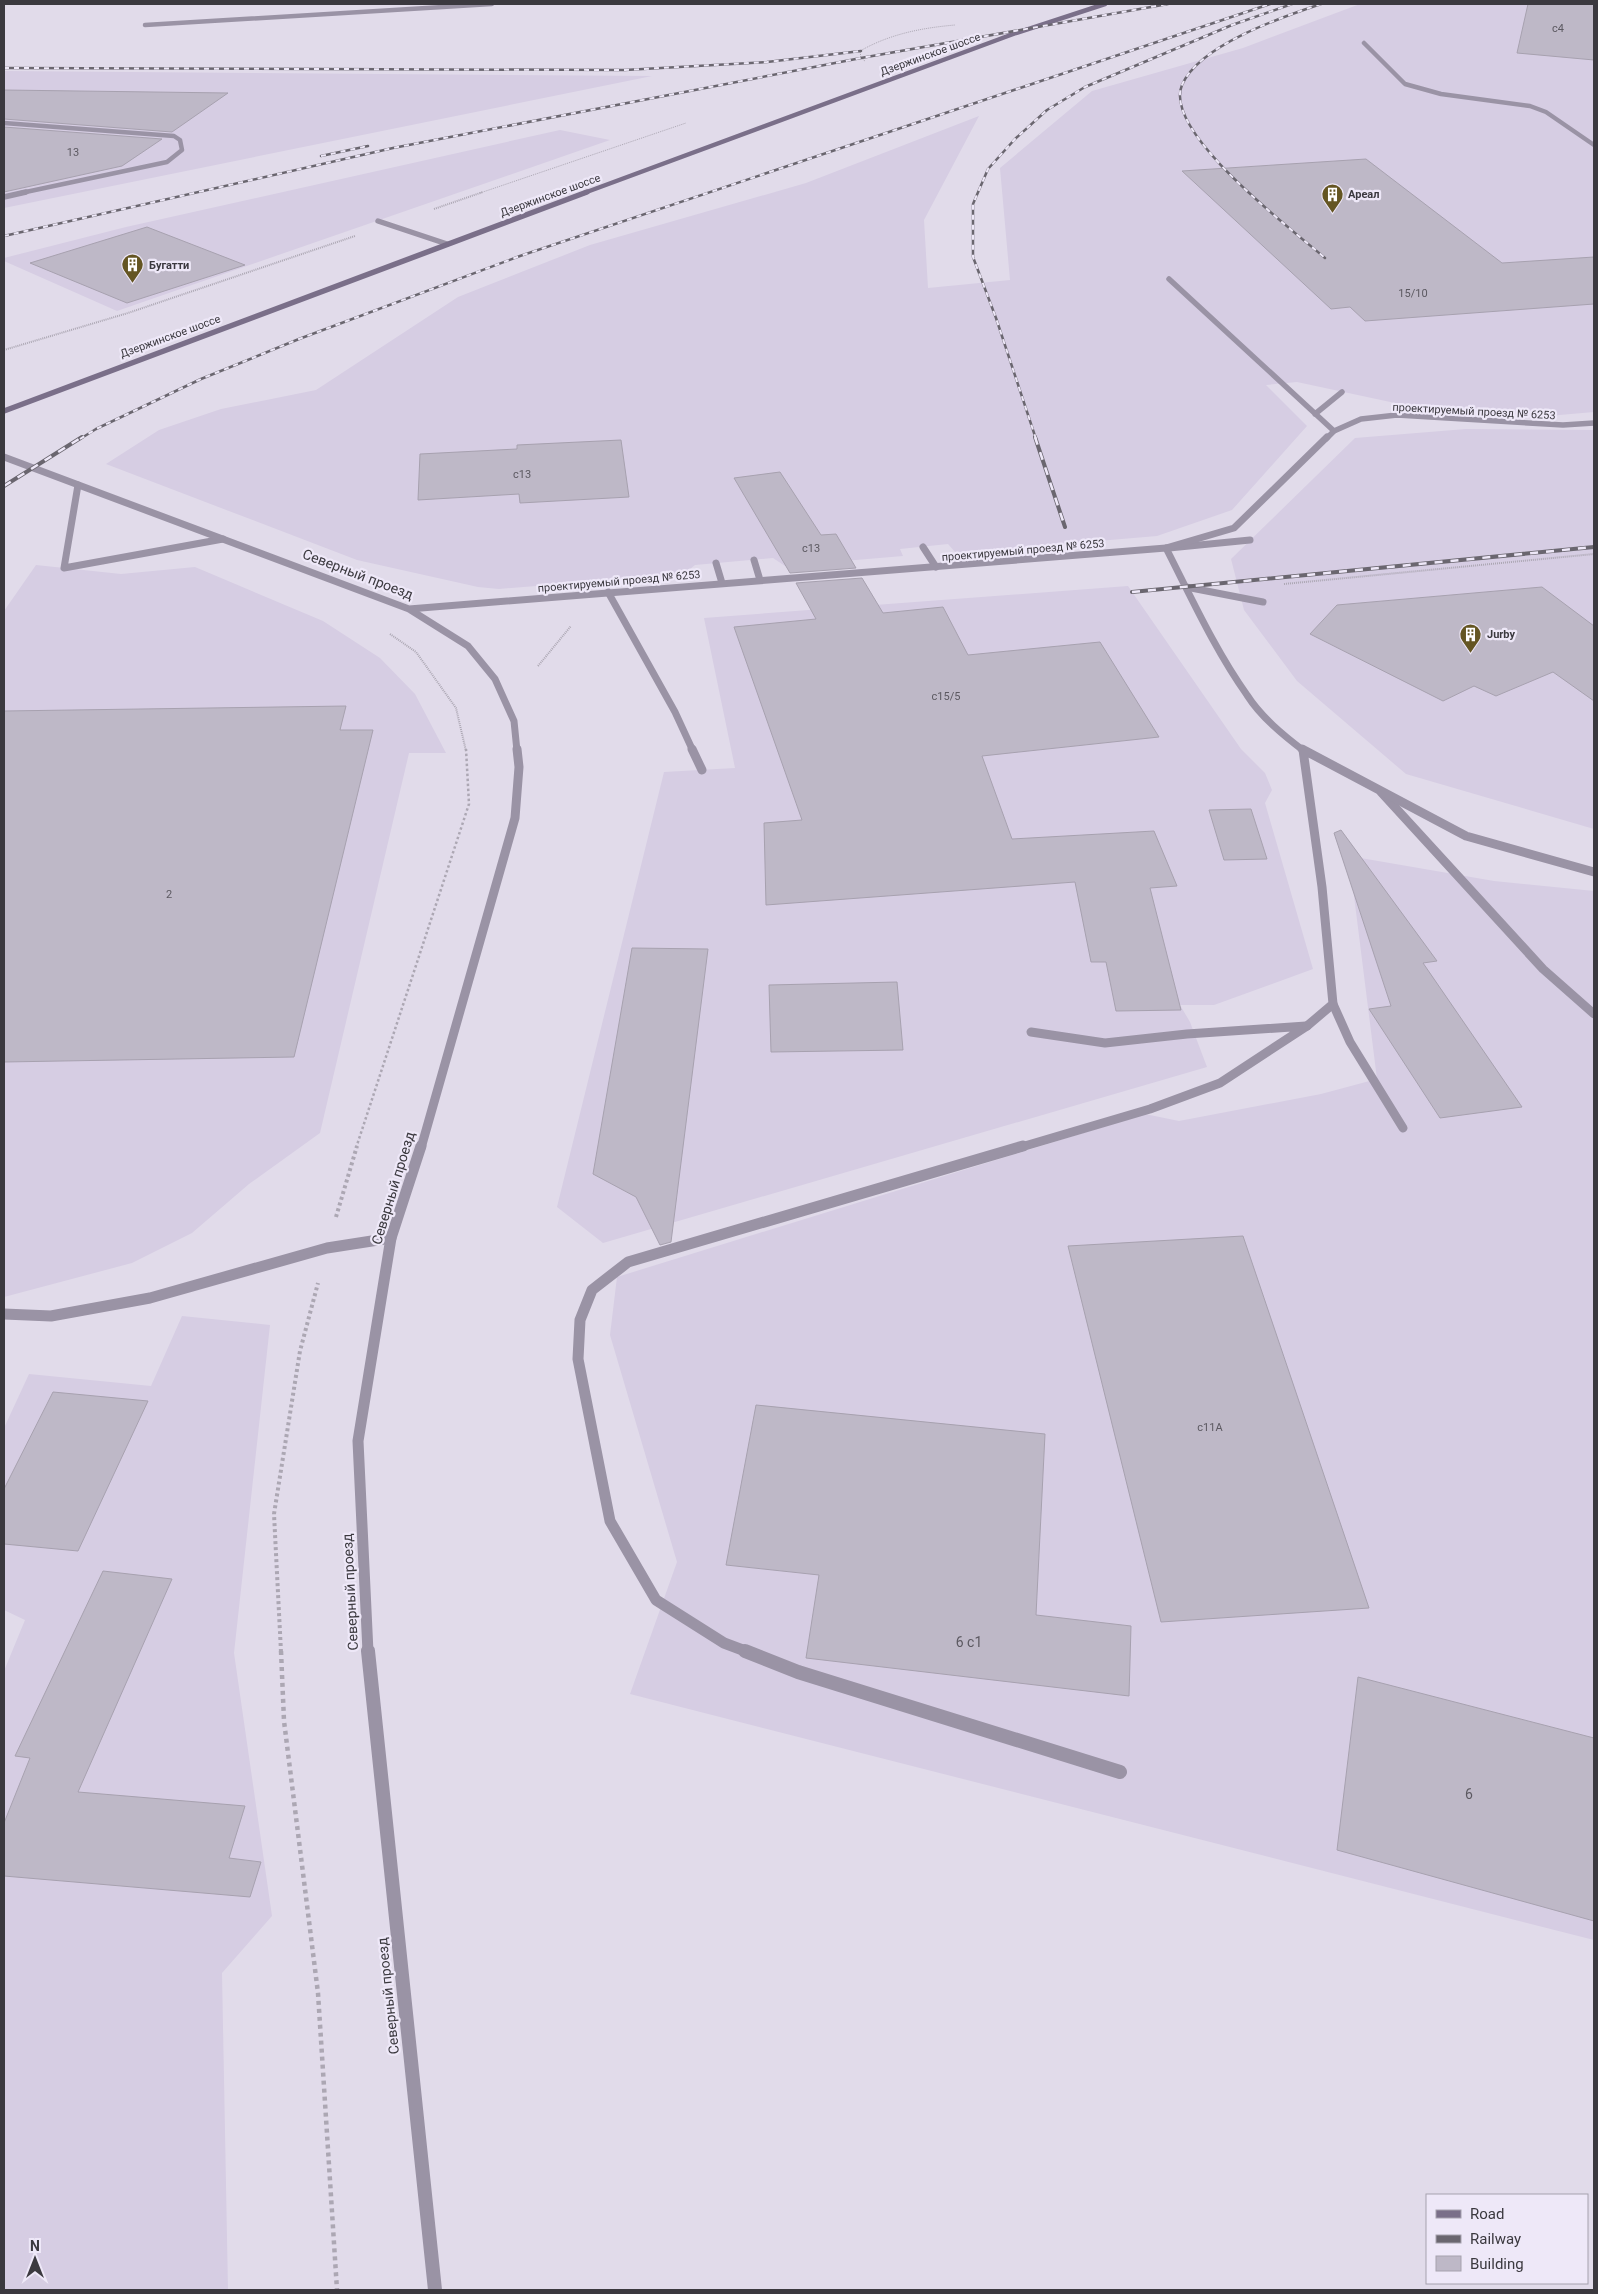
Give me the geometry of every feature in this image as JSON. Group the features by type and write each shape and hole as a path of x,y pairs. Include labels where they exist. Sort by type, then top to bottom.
{"main road":[{"name":"Дзержинское шоссе","path":"4,411 106,370 1007,36 1105,4"}],"street":[{"path":"145,25 492,4"},
{"path":"1364,44 1405,84 1459,97 1530,106 1546,112 1594,145"},
{"path":"4,123 174,136 180,140 182,150 177,156 167,162 4,197"},
{"path":"378,221 447,244"},
{"path":"1169,279 1334,431"},
{"path":"1316,414 1342,392"},
{"name":"проектируемый проезд № 6253","path":"409,609 610,595 722,583 1166,548 1234,528 1334,431 1361,419 1397,414 1563,426 1594,423"},
{"name":"Северный проезд","path":"4,457 409,609 468,646 495,679 514,721 519,767 515,818 422,1144 391,1238 358,1441 369,1674 435,2290"},
{"path":"78,485 64,568 222,539"},
{"path":"1250,540 1166,548 1248,696 1271,723 1303,750 1466,836 1594,872"},
{"path":"923,546 936,567"},
{"path":"754,560 760,580"},
{"path":"716,563 722,583"},
{"path":"1186,587 1263,602"},
{"path":"610,595 675,712 702,770"},
{"path":"1303,750 1322,887 1333,1004 1350,1042 1403,1128"},
{"path":"1381,792 1543,969 1594,1014"},
{"path":"1120,1772 798,1672 724,1643 656,1600 610,1521 578,1359 580,1320 592,1290 628,1262 1150,1109 1220,1083 1307,1026 1333,1004"},
{"path":"1031,1032 1105,1043 1187,1034 1307,1026"},
{"path":"4,1314 51,1316 150,1298 327,1248 391,1238"}],"path":[{"path":"865,62 861,58 860,51 876,41 931,26 961,24"},
{"path":"4,350 128,313 690,122"},
{"path":"1277,584 1594,554"},
{"path":"538,666 575,622 610,595"}],"shaded area":[{"path":"1360,4 1594,4 1594,412 1548,416 1423,409 1297,382 1266,385 1307,426 1232,510 1157,536 956,553 948,544 900,549 903,556 785,566 773,558 695,565 684,574 499,589 478,587 357,560 106,464 159,430 221,409 316,390 458,297 590,245 806,183 979,116 924,220 928,288 1010,280 1000,168 1092,91 1243,48"},
{"path":"4,71 652,76 4,208"},
{"path":"560,130 610,140 117,311 4,261 4,258 126,227"},
{"path":"1466,429 1594,430 1594,829 1406,774 1297,681 1244,610 1231,559 1355,438"},
{"path":"36,565 121,574 195,567 323,621 380,658 415,694 446,753 409,753 320,1133 249,1184 192,1233 132,1263 4,1297 4,611"},
{"path":"1128,586 1241,749 1265,773 1272,790 1265,803 1313,969 1214,1005 1180,1005 1190,1022 1207,1067 603,1243 557,1207 664,772 735,768 704,618"},
{"path":"1349,856 1494,881 1594,891 1594,1940 630,1694 677,1562 610,1335 617,1277 1145,1114 1179,1121 1321,1094 1377,1079"},
{"path":"182,1316 270,1325 234,1653 272,1916 222,1973 228,2290 4,2290 4,1671 25,1620 4,1610 4,1428 29,1374 151,1386"}],"building":[{"path":"1528,4 1594,4 1594,60 1517,53"},
{"path":"4,90 228,93 172,132 4,119"},
{"path":"4,127 162,139 122,166 4,192"},
{"path":"1366,159 1502,263 1594,257 1594,304 1365,321 1350,307 1331,309 1182,171"},
{"name":"Бугатти","path":"147,227 245,265 127,303 30,263"},
{"path":"621,440 629,497 520,503 519,494 418,500 420,454 517,449 517,445"},
{"path":"780,472 821,535 836,534 856,568 790,573 734,478"},
{"path":"862,578 883,613 943,607 968,655 1100,642 1159,737 982,756 1012,839 1154,831 1177,886 1150,888 1181,1010 1116,1011 1106,962 1091,962 1075,882 766,905 764,823 802,820 734,627 816,619 796,583"},
{"name":"Jurby","path":"1542,587 1594,626 1594,701 1553,672 1496,696 1474,686 1443,701 1310,634 1337,605"},
{"path":"346,706 340,730 373,730 294,1057 4,1062 4,711"},
{"path":"1251,809 1267,859 1224,860 1209,810"},
{"path":"1341,830 1437,961 1423,963 1522,1107 1440,1118 1369,1009 1391,1006 1334,833"},
{"path":"632,948 708,949 671,1242 660,1245 636,1197 593,1174"},
{"path":"897,982 903,1050 771,1052 769,985"},
{"path":"1243,1236 1369,1608 1161,1622 1068,1246"},
{"path":"53,1392 148,1401 78,1551 4,1544 4,1489"},
{"path":"756,1405 1045,1434 1036,1615 1131,1626 1129,1696 806,1658 819,1575 726,1565"},
{"path":"103,1571 172,1579 78,1792 245,1806 229,1858 261,1862 250,1897 4,1876 4,1823 30,1758 15,1756"},
{"path":"1358,1677 1594,1738 1594,1921 1337,1850"}],"railway":[{"path":"4,236 393,148 861,58 1168,4"},
{"path":"80,439 96,429 201,379 299,339 520,256 1270,4"},
{"path":"1036,439 996,318 973,257 973,204 988,169 1015,139 1047,110 1085,87 1232,25 1292,4"},
{"path":"1321,4 1243,34 1205,57 1191,71 1182,85 1181,105 1191,128 1210,153 1234,179 1325,258"},
{"path":"4,68 625,70 767,62 861,51"},
{"path":"321,156 368,146"},
{"path":"4,486 82,437"},
{"path":"1035,437 1065,527"},
{"path":"1132,592 1594,547"}],"place":[{"name":"Ареал","path":"1332,213"},
{"name":"Бугатти","path":"133,284"},
{"name":"Jurby","path":"1471,653"}]}
